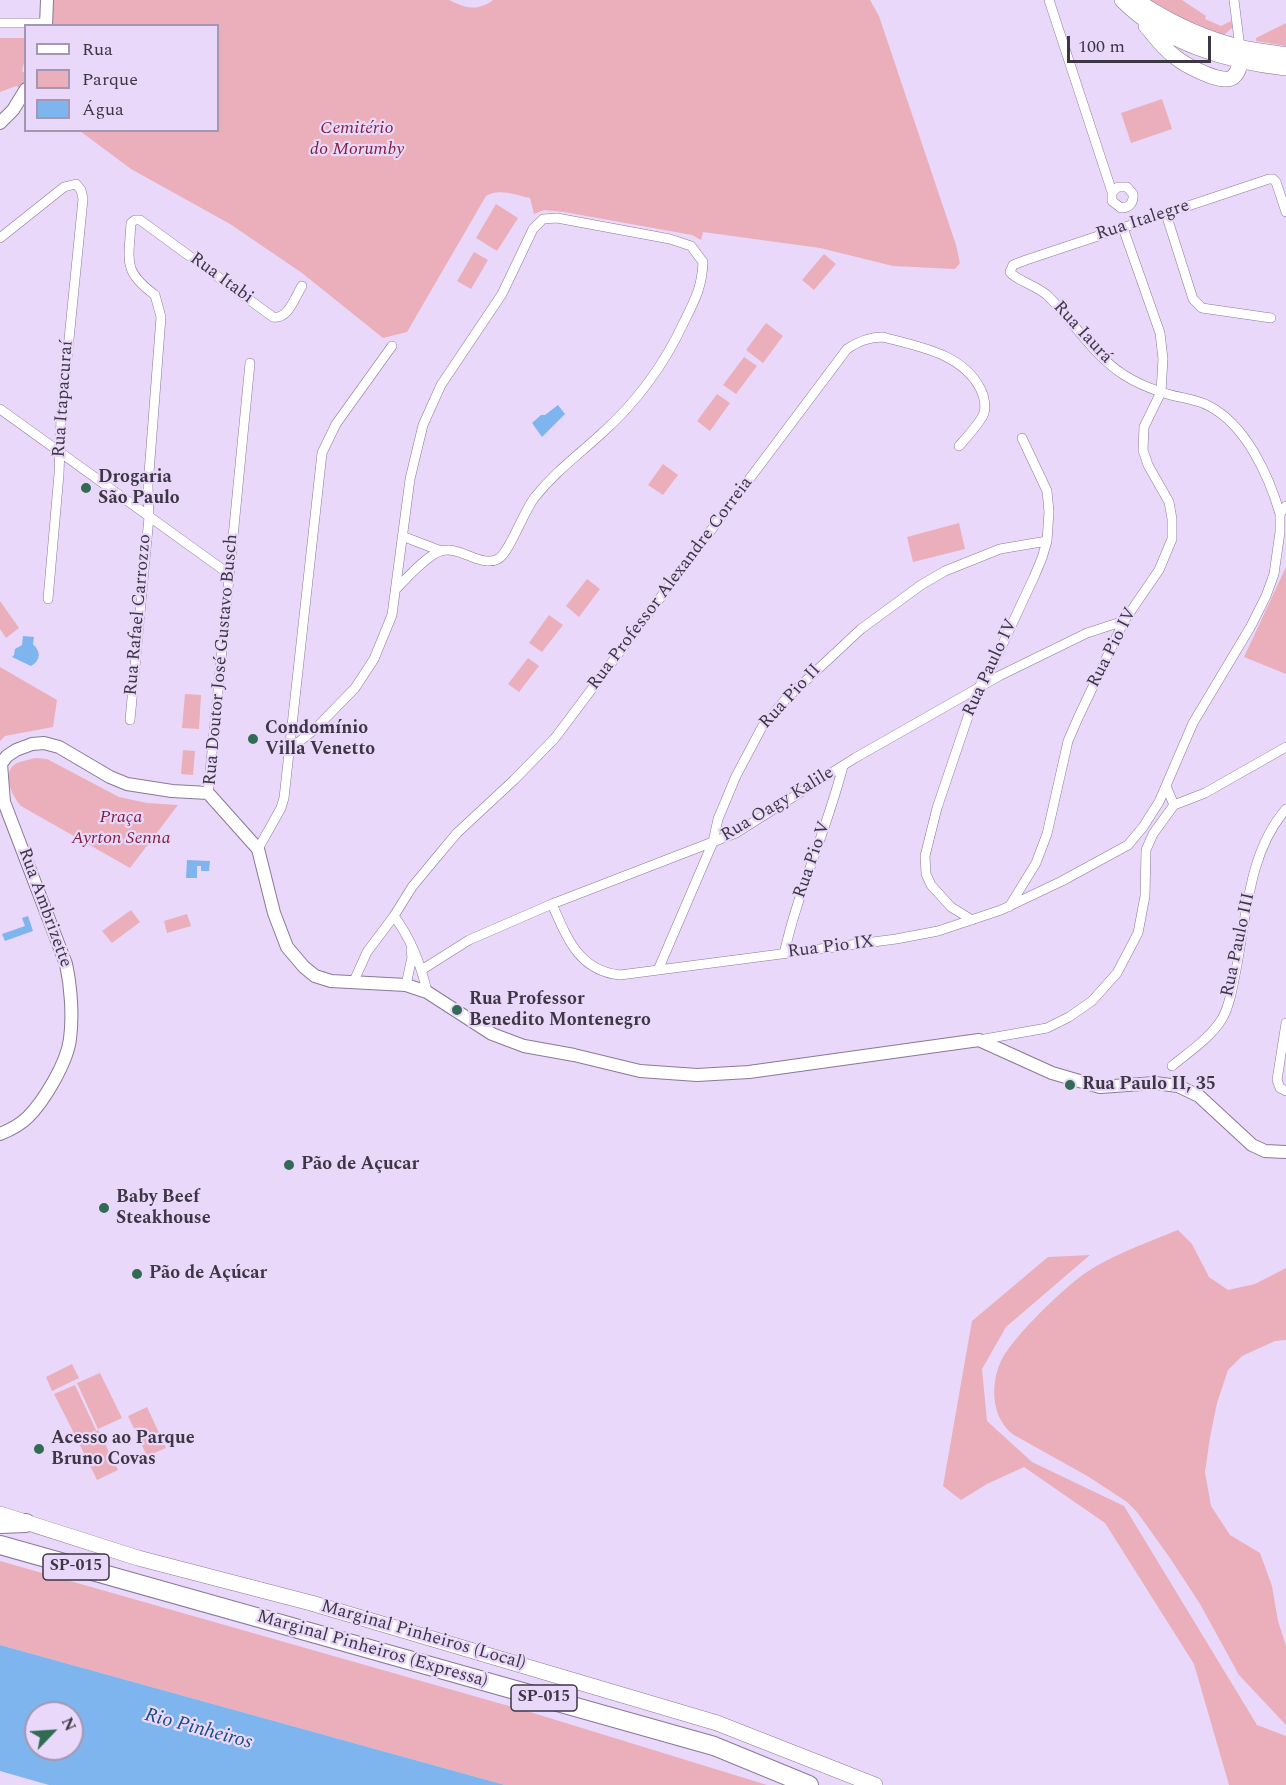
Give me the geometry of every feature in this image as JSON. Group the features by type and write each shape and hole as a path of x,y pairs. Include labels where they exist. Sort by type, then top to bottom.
{"highway":[{"path":"0,1524 26,1523"},
{"name":"Marginal Pinheiros (Expressa)","path":"0,1545 714,1746 809,1785"}],"main road":[{"path":"1130,3 1168,51 1181,62 1198,71 1231,78 1235,75 1240,54"},
{"path":"1130,3 1210,38 1240,54 1286,68"},
{"path":"1240,54 1286,55"},
{"name":"Marginal Pinheiros (Local)","path":"0,1514 138,1558 311,1603 717,1723 875,1785"}],"street":[{"path":"0,23 46,24 47,0"},
{"path":"1049,0 1112,192"},
{"path":"1234,0 1240,54"},
{"path":"0,123 23,94"},
{"name":"Rua Italegre","path":"1011,268 1026,260 1269,179 1276,182 1286,212"},
{"name":"Rua Itapacuraí","path":"0,238 64,187 76,184 79,186 83,199 59,452 54,547 48,599"},
{"path":"1166,214 1193,299 1197,305 1202,308 1271,318"},
{"path":"290,749 315,729 355,688 378,650 392,615 396,589 402,536 410,479 423,425 441,385 501,294 533,229 543,219 557,218 670,239 691,246 703,262 702,281 675,343 660,368 632,404 547,482 531,503 506,552 500,559 490,562 451,551 441,551 402,536"},
{"name":"Rua Itabi","path":"155,295 139,283 130,269 131,224 135,220 140,220 273,317 284,316 302,286"},
{"path":"1123,228 1158,326 1163,359 1161,392"},
{"name":"Rua Iaurá","path":"1011,268 1013,276 1036,287 1048,296 1116,369 1161,392 1210,406 1236,428 1250,446 1272,486 1280,514"},
{"name":"Rua Rafael Carrozzo","path":"130,720 149,517 148,486 160,317 155,295"},
{"name":"Rua Professor Alexandre Correia","path":"353,983 368,952 412,887 457,833 555,738 848,349 862,340 883,337 949,357 968,371 983,394 984,413 959,446"},
{"path":"258,849 281,808 284,798 322,453 336,424 392,346"},
{"name":"Rua Doutor José Gustavo Busch","path":"250,363 208,793 258,849 274,913 291,953 304,967 315,976 331,981 406,985"},
{"name":"Rua Pio IV","path":"1009,907 1036,863 1052,816 1068,741 1124,621 1159,570 1172,539 1169,502 1148,465 1143,450 1144,428 1161,392"},
{"path":"0,409 229,574"},
{"name":"Rua Paulo IV","path":"972,920 951,907 931,885 925,864 937,808 977,690 992,667 1034,577 1047,541 1049,512 1047,492 1022,438"},
{"path":"1280,514 1286,506"},
{"name":"Rua Pio IX","path":"552,904 580,957 607,974 620,975 897,939 939,931 1009,907 1062,882 1128,844 1143,827 1159,802 1193,723 1251,626 1266,596 1274,574 1280,514"},
{"name":"Rua Pio II","path":"658,970 713,843 725,798 762,727 785,700 836,651 921,585 945,571 1000,549 1047,541"},
{"path":"396,589 430,557 441,551"},
{"name":"Rua Oagy Kalile","path":"423,969 469,940 552,904 736,833 843,766 999,676 1087,633 1124,621"},
{"name":"Rua Ambrizette","path":"0,1134 22,1122 35,1108 64,1059 70,1040 66,964 2,801 2,764 7,756 16,750 32,744 44,743 59,747 110,777 127,784 172,791 208,793"},
{"path":"410,941 412,957 406,985 427,992 492,1034 524,1046 640,1071 697,1075 749,1072 979,1040 1047,1028 1069,1017 1092,1001 1118,973 1138,933 1145,896 1146,850 1153,834 1174,805 1205,794 1286,747"},
{"name":"Rua Pio V","path":"784,954 791,922 843,766"},
{"path":"1166,786 1174,805"},
{"name":"Rua Paulo III","path":"1172,1066 1200,1043 1222,1018 1233,987 1256,864 1263,843 1286,809"},
{"path":"1128,844 1137,844 1146,850"},
{"path":"394,916 410,941 423,969 427,992"},
{"path":"1286,1023 1277,1080 1280,1088 1286,1091"},
{"path":"979,1040 1052,1073 1100,1087 1155,1083 1178,1086 1199,1096 1252,1145 1265,1151 1286,1152"}],"green space":[{"name":"Cemitério do Morumby","path":"53,0 449,0 471,8 482,6 493,0 870,0 879,16 956,245 960,263 955,269 893,266 820,248 703,232 701,240 692,235 564,212 544,210 534,214 530,198 496,193 486,196 407,332 383,338 302,273 230,224 131,169 81,132 219,132 219,24 53,24"},
{"path":"1146,0 1182,0 1206,16 1205,19 1221,26 1231,21 1233,27 1223,36 1190,24 1159,5 1155,9"},
{"path":"1286,23 1286,46 1256,41 1256,38"},
{"path":"0,38 24,38 22,71 24,72 24,90 16,86 0,92"},
{"path":"1162,99 1172,129 1131,143 1121,113"},
{"path":"496,204 518,218 497,251 476,238"},
{"path":"474,252 488,260 471,289 457,281"},
{"path":"824,254 836,264 814,290 802,280"},
{"path":"766,323 783,336 763,363 746,350"},
{"path":"744,357 757,366 736,394 723,385"},
{"path":"717,394 730,403 710,431 697,421"},
{"path":"663,464 678,475 663,495 648,485"},
{"path":"959,523 965,549 913,562 907,537"},
{"path":"1286,567 1286,674 1244,657"},
{"path":"587,579 600,589 579,617 566,606"},
{"path":"0,601 19,628 6,638 0,629"},
{"path":"549,615 563,625 542,652 529,643"},
{"path":"528,658 539,666 519,692 508,684"},
{"path":"0,667 57,700 53,727 5,736 0,741"},
{"path":"185,694 201,695 199,729 182,728"},
{"path":"183,750 195,751 193,775 181,774"},
{"name":"Praça Ayrton Senna","path":"36,758 47,759 119,797 147,803 178,805 130,868 21,806 11,790 9,772 17,763"},
{"path":"131,910 140,922 112,943 102,931"},
{"path":"187,914 191,926 167,933 164,921"},
{"path":"1178,1230 1192,1244 1209,1277 1228,1290 1255,1284 1286,1268 1286,1340 1275,1341 1242,1356 1228,1370 1217,1403 1205,1472 1211,1506 1230,1535 1260,1553 1272,1586 1278,1621 1286,1646 1286,1725 1239,1675 1200,1604 1137,1512 1127,1502 1089,1477 1014,1435 1001,1420 995,1401 995,1380 1001,1361 1024,1329 1046,1307 1076,1280 1099,1264"},
{"path":"1090,1255 1006,1327 982,1369 987,1421 1032,1462 1124,1506 1257,1725 1286,1736 1286,1785 1229,1785 1194,1664 1105,1523 1024,1467 987,1484 961,1500 943,1486 972,1321 1048,1257"},
{"path":"72,1364 79,1378 52,1391 46,1377"},
{"path":"100,1373 122,1418 98,1429 77,1383"},
{"path":"75,1385 96,1430 77,1439 54,1394"},
{"path":"147,1407 166,1448 147,1456 128,1416"},
{"path":"98,1430 118,1470 97,1480 78,1441"},
{"path":"0,1561 530,1712 767,1785 505,1785 0,1645"}],"water":[{"path":"558,405 565,414 542,437 532,423"},
{"path":"23,636 34,637 33,644 39,653 37,661 31,666 12,657 15,649 22,645"},
{"path":"187,860 210,861 209,871 201,871 201,866 197,866 197,878 186,878"},
{"path":"28,916 33,931 5,941 2,934 25,926 22,918"},
{"name":"Rio Pinheiros","path":"0,1645 505,1785 49,1785 0,1771"}],"place":[{"name":"Drogaria São Paulo","path":"86,488"},
{"name":"Condomínio Villa Venetto","path":"253,739"},
{"name":"Rua Professor Benedito Montenegro","path":"457,1010"},
{"name":"Rua Paulo II, 35","path":"1070,1085"},
{"name":"Pão de Açucar","path":"289,1165"},
{"name":"Baby Beef Steakhouse","path":"104,1208"},
{"name":"Pão de Açúcar","path":"137,1274"},
{"name":"Acesso ao Parque Bruno Covas","path":"39,1449"}]}
